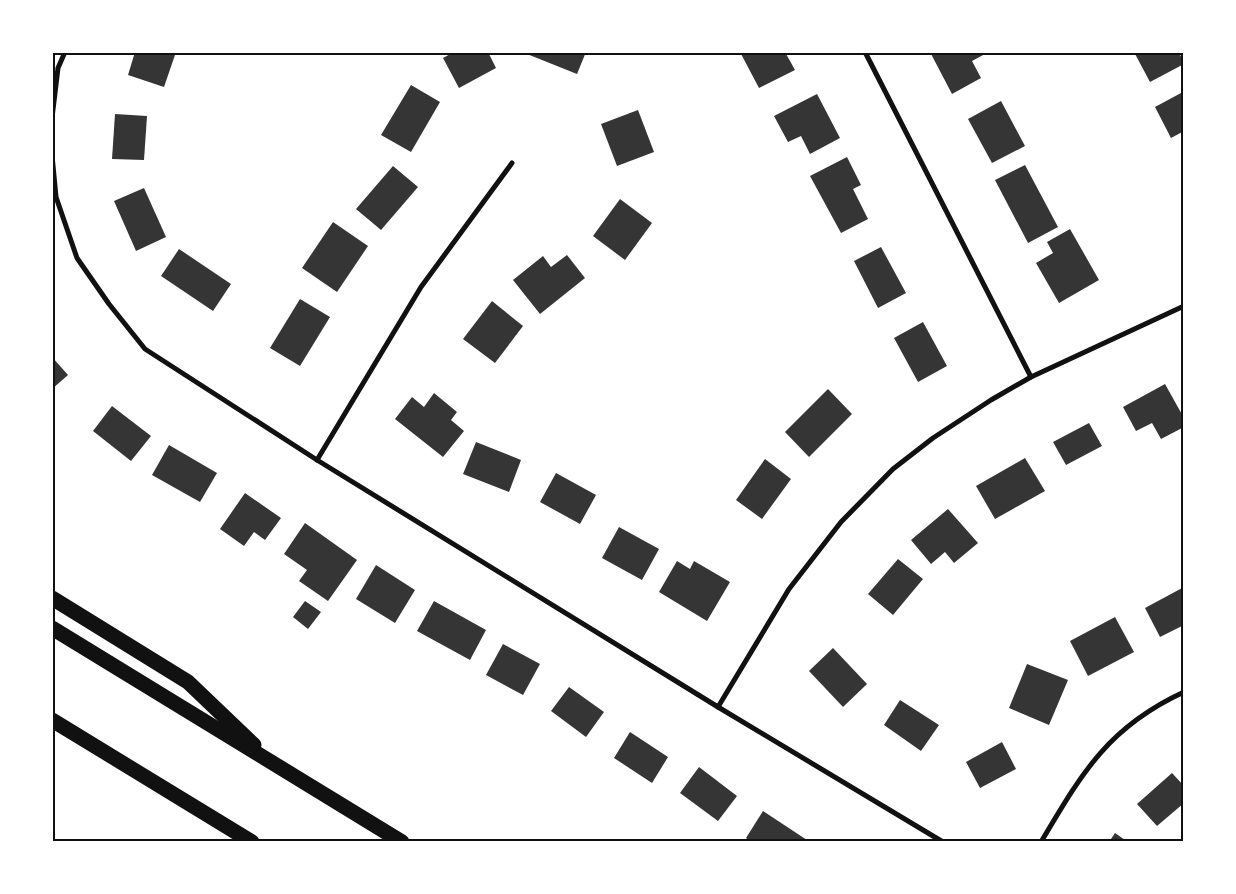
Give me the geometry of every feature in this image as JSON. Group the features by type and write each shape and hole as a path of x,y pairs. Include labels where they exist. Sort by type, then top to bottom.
{"highway":[{"path":"52,598 188,682 277,766"},
{"path":"52,628 402,842"},
{"path":"52,720 252,842"}],"street":[{"path":"52,118 58,68 65,52"},
{"path":"865,52 1031,378"},
{"path":"52,156 56,197 77,258 109,304 145,349 317,460 718,707 943,842"},
{"path":"317,460 421,287 512,163"},
{"path":"718,707 790,589 841,522 893,469 932,438 991,400 1031,378 1184,306"},
{"path":"1041,842 1075,784 1096,756 1120,732 1141,715 1184,692"}],"building":[{"path":"135,52 176,52 164,87 128,75"},
{"path":"454,52 488,52 496,68 459,88 443,58"},
{"path":"528,52 586,52 577,74 527,54"},
{"path":"740,52 785,52 795,70 759,88"},
{"path":"930,52 984,52 985,54 972,61 981,78 952,94"},
{"path":"1134,52 1179,52 1184,64 1150,82"},
{"path":"411,85 440,102 411,152 381,135"},
{"path":"1181,93 1184,98 1184,131 1171,138 1155,107"},
{"path":"817,94 840,138 810,154 801,136 788,142 774,116"},
{"path":"1001,101 1025,146 992,163 968,119"},
{"path":"638,110 654,152 617,166 601,124"},
{"path":"115,114 147,116 144,160 112,159"},
{"path":"847,157 861,185 853,189 868,219 841,233 810,176"},
{"path":"1025,165 1058,227 1028,243 995,180"},
{"path":"393,166 418,187 381,230 356,209"},
{"path":"144,188 166,237 136,251 114,201"},
{"path":"620,199 652,223 625,260 593,236"},
{"path":"333,222 368,246 337,292 302,268"},
{"path":"1070,229 1099,280 1059,303 1036,263 1053,253 1047,242"},
{"path":"881,247 906,293 878,308 854,261"},
{"path":"179,249 231,284 213,311 161,276"},
{"path":"567,255 585,278 540,314 513,280 543,256 551,267"},
{"path":"300,299 330,317 300,366 270,348"},
{"path":"492,301 523,326 495,363 463,339"},
{"path":"923,322 947,366 918,382 894,338"},
{"path":"52,357 68,375 52,389"},
{"path":"1165,384 1184,418 1184,427 1161,439 1152,423 1136,431 1123,407"},
{"path":"828,389 852,414 809,457 785,432"},
{"path":"434,393 457,412 451,420 464,431 443,457 395,419 412,397 424,407"},
{"path":"112,406 151,436 131,461 93,431"},
{"path":"1089,423 1102,446 1066,465 1053,442"},
{"path":"476,442 521,460 509,492 463,474"},
{"path":"169,445 217,473 200,502 152,475"},
{"path":"1025,458 1045,491 995,519 976,486"},
{"path":"765,459 791,479 762,519 736,500"},
{"path":"556,473 596,495 580,524 540,502"},
{"path":"245,493 281,518 265,540 254,532 244,546 220,529"},
{"path":"948,509 978,543 954,563 945,552 931,564 911,540"},
{"path":"305,523 357,560 328,601 299,581 307,570 284,554"},
{"path":"619,527 659,549 642,580 602,558"},
{"path":"898,559 923,579 893,615 868,594"},
{"path":"677,561 690,569 694,561 730,582 707,621 659,592"},
{"path":"376,565 415,590 395,623 356,599"},
{"path":"1184,587 1184,625 1160,637 1145,608"},
{"path":"305,601 321,612 308,629 293,617"},
{"path":"434,601 486,630 470,660 417,631"},
{"path":"1115,617 1134,652 1088,676 1070,641"},
{"path":"503,644 540,664 523,695 486,675"},
{"path":"833,648 867,684 843,707 809,671"},
{"path":"1027,664 1068,680 1049,725 1009,708"},
{"path":"569,687 604,712 586,737 551,711"},
{"path":"900,700 939,725 921,751 884,725"},
{"path":"630,732 668,757 652,783 614,758"},
{"path":"1002,742 1016,769 980,788 966,762"},
{"path":"699,767 737,796 718,821 680,793"},
{"path":"1172,773 1184,786 1184,803 1157,826 1137,804"},
{"path":"763,811 810,842 751,842 746,838"},
{"path":"1115,833 1128,842 1109,842"}]}
